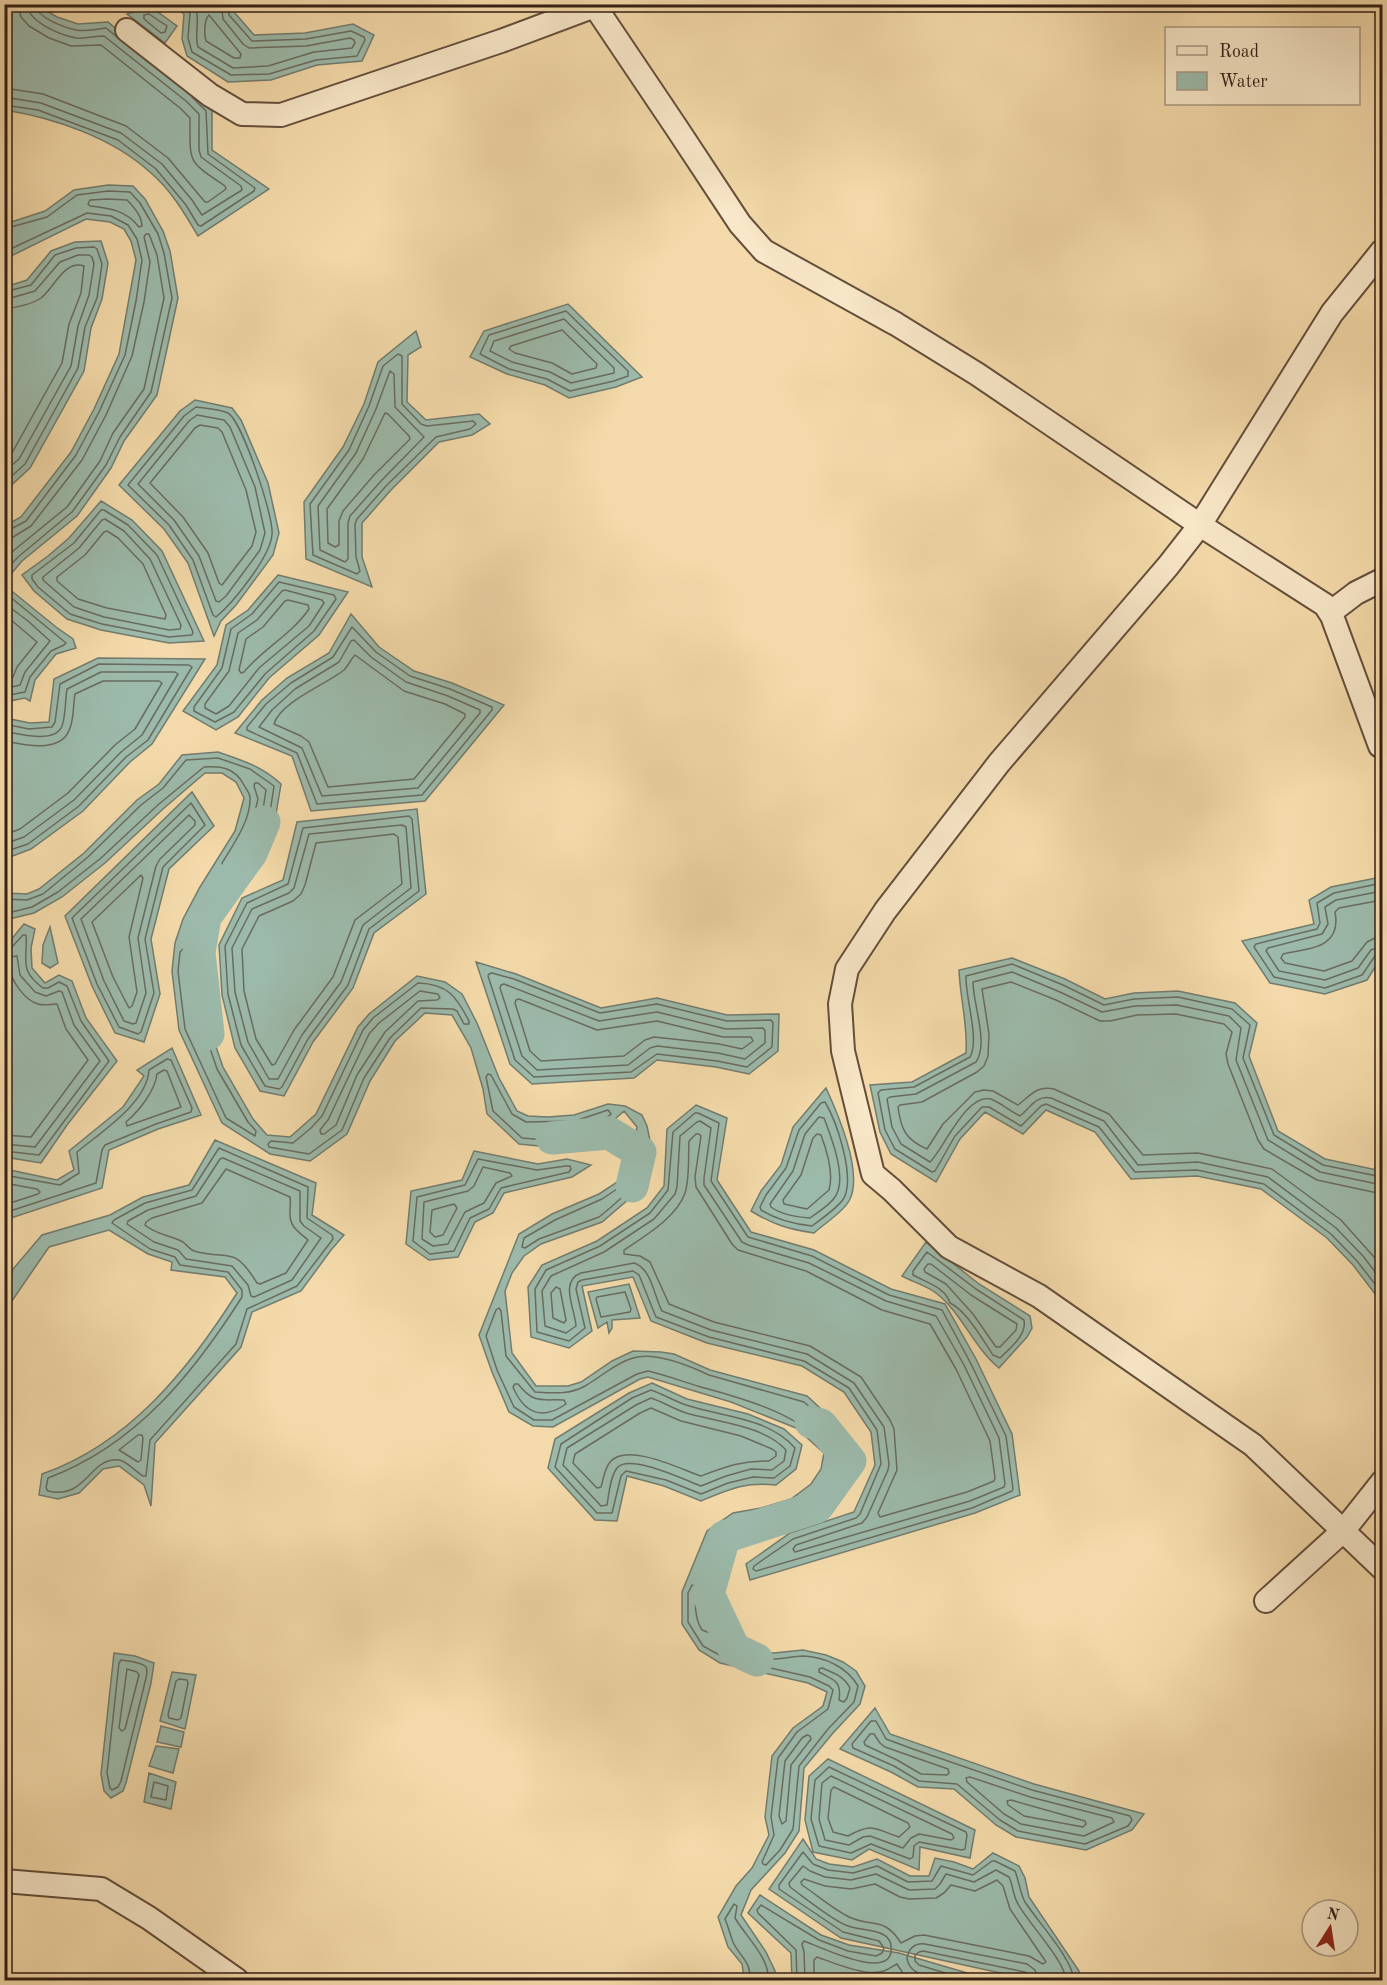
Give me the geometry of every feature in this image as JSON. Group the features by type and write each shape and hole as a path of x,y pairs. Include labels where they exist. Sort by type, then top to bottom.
{"street":[{"path":"127,30 210,95 242,114 281,115 491,45 598,6 740,224 764,251 896,324 977,374 1200,525 1325,605 1330,612 1380,746"},
{"path":"1383,251 1332,313 1200,525 1168,566 999,763 885,911 847,969 840,1004 843,1051 873,1174 949,1247 1039,1296 1253,1445 1383,1568"},
{"path":"1330,612 1356,593 1383,580"},
{"path":"1266,1601 1344,1530 1383,1482"},
{"path":"4,1881 101,1889 149,1918 237,1980"}],"water":[{"path":"4,5 37,5 57,17 78,24 108,22 212,108 212,150 269,189 198,236 165,187 136,161 82,131 44,118 5,110"},
{"path":"172,5 234,5 234,12 254,35 305,33 353,24 374,35 362,61 317,65 271,80 228,82 187,56 182,39 184,14"},
{"path":"151,7 177,26 165,43 127,14"},
{"path":"108,185 133,186 145,199 163,231 170,251 178,298 157,395 124,441 111,468 77,516 22,561 5,581 5,526 21,517 71,452 94,409 119,354 136,260 131,241 124,229 110,222 86,219 5,259 5,224 45,211 74,190"},
{"path":"101,241 108,263 102,299 91,328 84,371 30,468 5,491 5,287 27,280 51,251 75,242"},
{"path":"568,304 642,377 616,387 569,398 545,385 507,374 470,357 484,331"},
{"path":"416,331 421,347 408,355 407,402 426,420 479,414 490,424 472,435 439,442 362,523 362,557 372,587 306,559 304,502 343,447 364,404 378,362"},
{"path":"195,400 232,408 241,420 268,483 279,533 273,555 236,605 221,621 214,636 188,563 164,529 119,485 180,411"},
{"path":"101,501 132,520 162,551 204,641 169,643 101,630 67,619 34,591 22,575 69,538"},
{"path":"278,575 348,592 319,635 269,678 238,717 216,730 183,711 217,665 226,625 248,610"},
{"path":"8,588 73,639 76,648 56,654 35,680 30,701 25,698 5,702 4,593"},
{"path":"351,614 379,647 414,671 452,683 504,705 425,801 311,811 292,756 235,733 262,700 287,678 329,653"},
{"path":"98,658 205,659 152,744 130,762 83,811 31,849 5,859 5,718 30,723 49,722 54,679"},
{"path":"218,752 259,768 281,784 275,820 258,853 232,870 195,918 190,938 192,954 212,1018 215,1044 223,1067 253,1119 267,1135 290,1137 316,1114 358,1027 369,1014 417,976 445,982 462,994 477,1023 499,1078 517,1111 528,1116 574,1115 608,1104 625,1106 642,1115 647,1126 652,1150 644,1186 602,1222 541,1244 524,1256 512,1273 505,1291 512,1353 536,1386 568,1386 581,1382 612,1361 633,1351 674,1354 710,1370 807,1396 834,1421 845,1441 835,1469 809,1504 740,1526 715,1545 705,1571 702,1611 705,1625 737,1636 763,1652 803,1650 826,1655 843,1662 856,1671 865,1686 860,1704 804,1768 799,1831 785,1853 751,1890 741,1915 766,1952 775,1971 774,1980 741,1980 744,1977 742,1964 728,1947 718,1917 736,1886 752,1868 769,1835 765,1817 772,1756 793,1728 823,1706 827,1692 808,1683 720,1663 699,1650 682,1624 682,1592 707,1531 733,1513 791,1499 811,1484 821,1469 824,1453 796,1428 731,1402 648,1377 640,1379 553,1427 533,1426 509,1412 479,1335 519,1234 552,1214 599,1194 619,1181 628,1167 637,1127 624,1111 588,1143 569,1149 519,1144 487,1114 483,1089 471,1048 452,1015 425,1013 395,1041 370,1081 347,1134 310,1161 270,1154 222,1123 179,1030 172,971 175,943 183,919 235,831 244,798 236,782 222,773 205,773 105,863 62,897 34,913 5,920 5,893 27,894 39,889 84,853 137,800 159,784 182,755"},
{"path":"192,792 214,826 169,869 151,939 160,994 144,1042 115,1033 92,986 65,916"},
{"path":"417,809 426,894 374,933 353,988 313,1042 284,1096 260,1091 235,1048 222,995 219,945 242,898 283,880 297,822"},
{"path":"1381,877 1382,956 1367,980 1325,994 1270,983 1242,941 1314,924 1309,900 1331,887"},
{"path":"24,924 35,929 31,948 32,968 45,983 59,975 72,981 86,1018 117,1061 67,1125 41,1163 5,1157 5,947"},
{"path":"50,927 58,963 50,968 42,963 43,945"},
{"path":"1012,958 1065,979 1105,999 1134,993 1178,991 1235,1003 1257,1023 1249,1056 1278,1131 1325,1159 1382,1171 1382,1303 1353,1265 1327,1238 1261,1189 1197,1176 1131,1179 1095,1132 1046,1110 1023,1134 985,1112 960,1139 936,1182 891,1154 880,1132 870,1085 912,1082 966,1053 959,970"},
{"path":"476,962 516,974 601,1008 657,998 727,1015 779,1014 778,1051 749,1074 716,1067 657,1060 634,1078 532,1084 510,1064"},
{"path":"172,1048 201,1115 158,1129 109,1150 102,1188 5,1220 5,1169 57,1180 74,1170 69,1151 123,1107 144,1076 137,1070"},
{"path":"826,1088 848,1144 853,1189 846,1205 814,1233 781,1226 751,1211 761,1191 781,1165 793,1127"},
{"path":"696,1105 727,1118 717,1180 751,1232 814,1250 891,1289 945,1304 976,1359 1012,1434 1020,1495 975,1513 750,1580 746,1564 790,1533 854,1512 875,1465 871,1432 844,1392 802,1366 707,1343 651,1321 633,1277 582,1286 592,1331 569,1348 531,1337 528,1287 542,1265 597,1241 647,1208 664,1186 667,1129"},
{"path":"215,1140 316,1183 312,1215 344,1235 301,1291 252,1312 241,1347 155,1443 151,1506 144,1485 119,1466 103,1469 79,1493 58,1499 39,1495 42,1474 73,1461 102,1444 154,1401 199,1349 237,1293 225,1277 171,1270 172,1262 148,1254 109,1230 49,1247 5,1311 5,1297 13,1269 42,1235 110,1215 143,1197 189,1185"},
{"path":"474,1151 538,1164 567,1159 591,1165 572,1177 504,1193 493,1213 475,1222 458,1257 429,1260 406,1244 411,1191 462,1180"},
{"path":"926,1242 979,1284 1030,1316 1032,1328 1027,1337 999,1368 982,1351 945,1301 932,1291 902,1276"},
{"path":"629,1284 640,1318 612,1320 609,1333 607,1322 598,1328 588,1292"},
{"path":"652,1383 687,1399 748,1414 784,1429 802,1445 796,1469 776,1485 737,1487 701,1501 664,1486 627,1476 617,1521 595,1520 548,1468 555,1439 629,1393"},
{"path":"114,1653 135,1656 154,1663 126,1783 123,1791 111,1798 104,1791 101,1774"},
{"path":"172,1672 196,1675 185,1729 160,1721"},
{"path":"875,1708 890,1734 1034,1784 1144,1814 1132,1830 1086,1850 1016,1837 996,1825 954,1789 918,1787 840,1749"},
{"path":"161,1726 184,1732 181,1747 157,1742"},
{"path":"156,1746 179,1749 173,1773 149,1766"},
{"path":"828,1759 975,1830 970,1858 920,1847 919,1870 869,1849 852,1860 813,1852 805,1820 809,1776"},
{"path":"149,1773 176,1782 171,1809 144,1802"},
{"path":"803,1839 816,1859 829,1864 853,1867 877,1859 910,1876 929,1876 935,1858 973,1869 993,1853 1019,1866 1025,1878 1029,1897 1079,1971 1080,1980 1041,1980 1014,1976 841,1938 769,1889"},
{"path":"760,1895 821,1935 849,1945 899,1953 991,1980 792,1980 791,1953 748,1913"}],"waterway":[{"path":"208,1034 199,952 205,917 251,853 264,822"},
{"path":"552,1138 609,1133 640,1152 632,1186"},
{"path":"757,1660 734,1649 708,1594 724,1537 817,1507 850,1461 821,1425 811,1422"}]}
